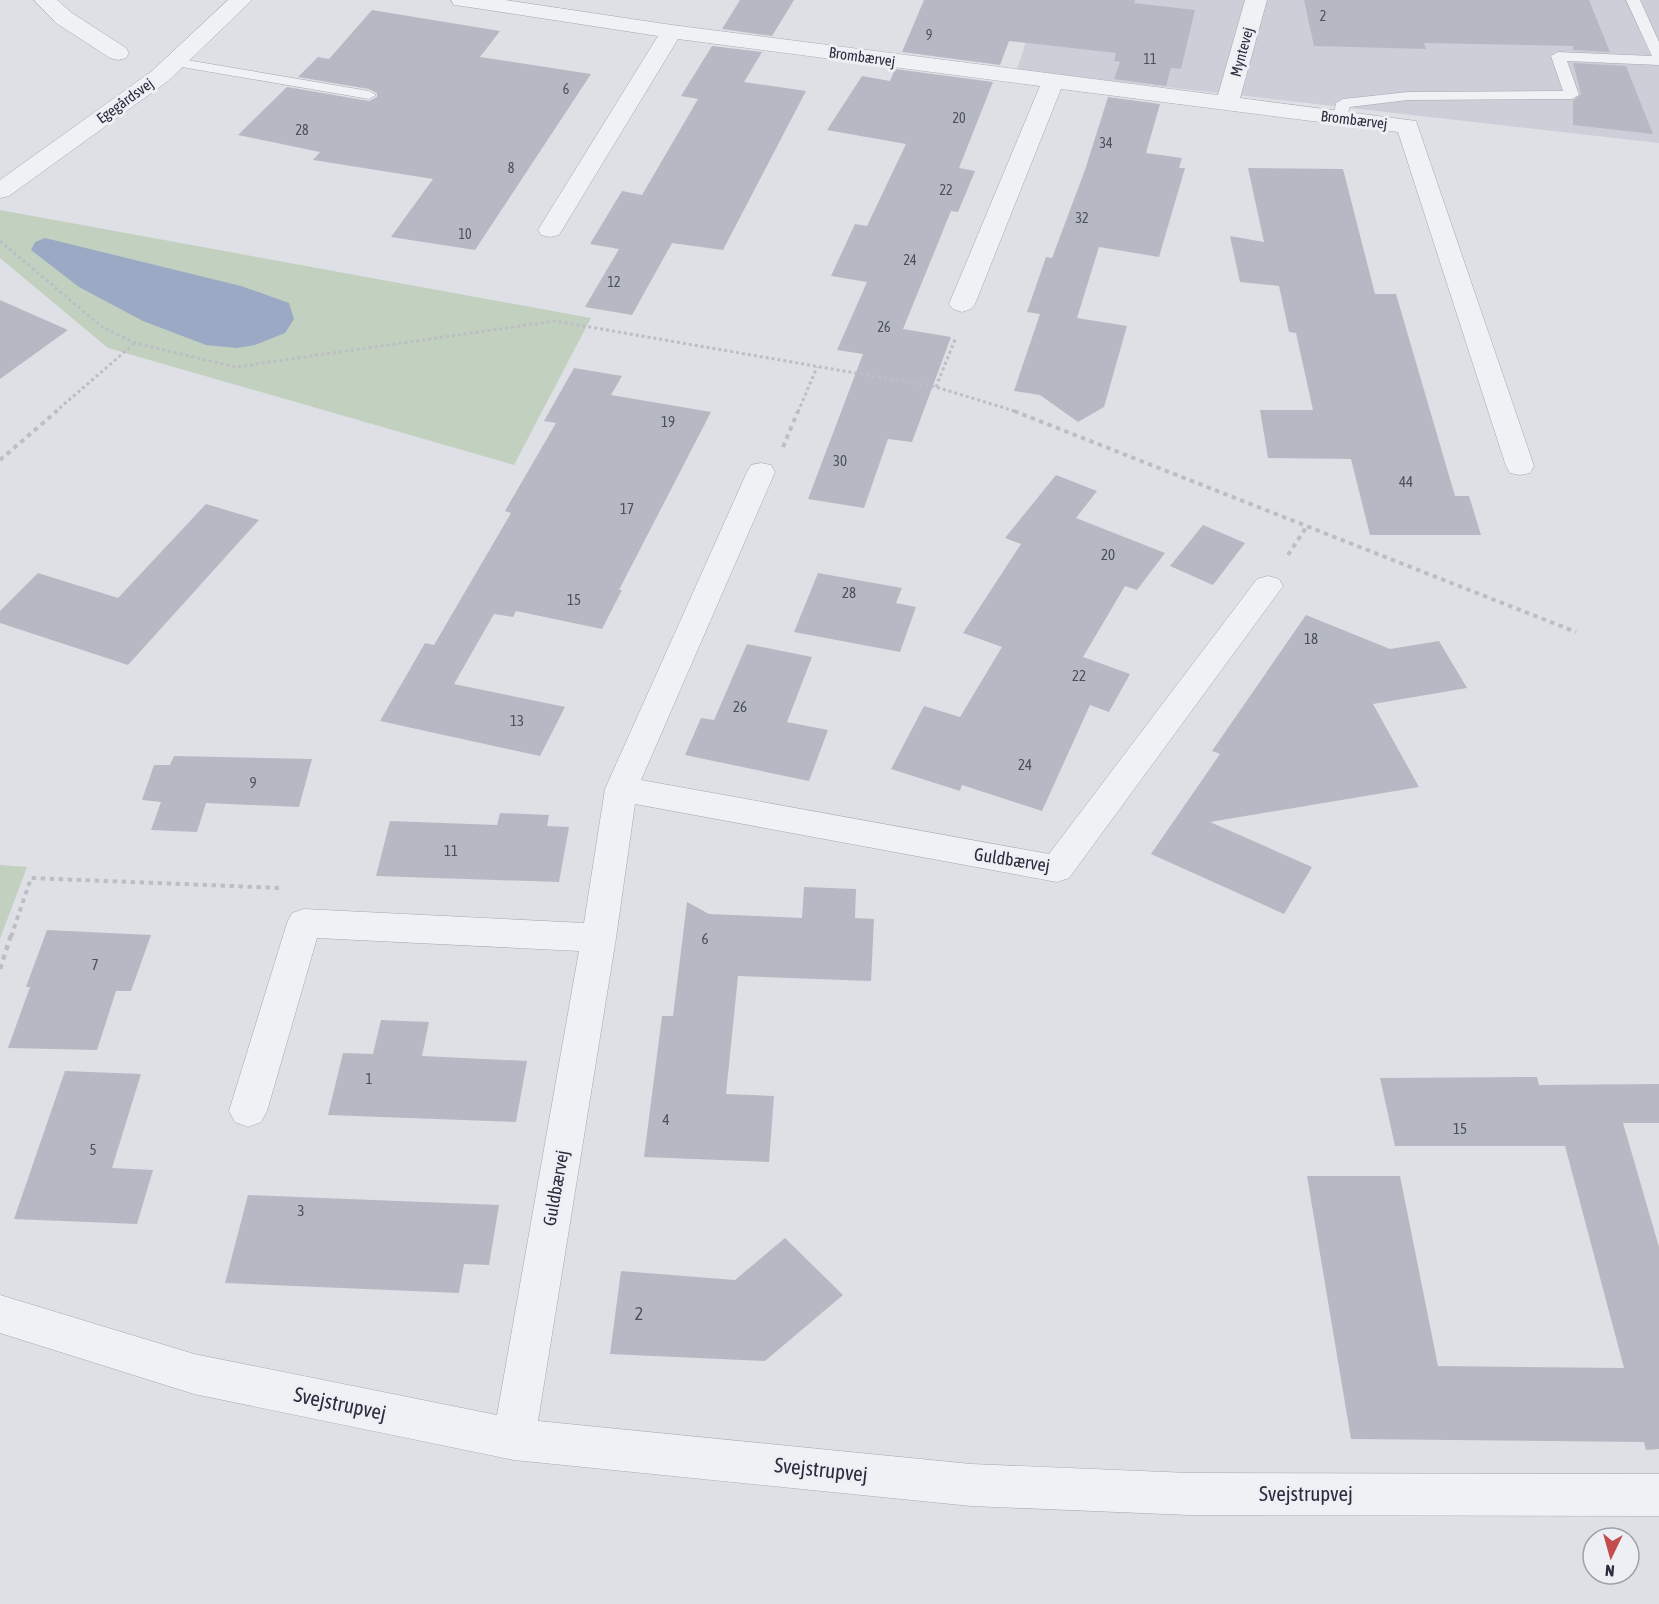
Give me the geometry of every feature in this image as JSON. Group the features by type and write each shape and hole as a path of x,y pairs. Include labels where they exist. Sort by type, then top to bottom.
{"street":[{"path":"45,0 64,18 118,52"},
{"name":"Egegårdsvej","path":"0,191 175,62 241,0"},
{"name":"Brombærvej","path":"462,0 672,32 1052,83 1408,126 1520,466"},
{"name":"Myntevej","path":"1227,104 1256,0"},
{"path":"550,230 672,32"},
{"path":"962,304 1052,83"},
{"name":"Guldbærvej","path":"514,1439 599,938 621,789 761,472"},
{"name":"Guldbærvej","path":"621,789 1057,869 1268,586"},
{"path":"248,1111 304,923 599,938"},
{"name":"Svejstrupvej","path":"0,1314 194,1374 514,1439 971,1485 1190,1494 1659,1495"}],"lane":[{"path":"1340,119 1342,103 1408,96 1572,95 1558,56 1659,59 1633,0"},
{"path":"175,62 369,95"}],"path":[{"path":"0,241 102,327 135,343 235,367 555,321 936,387 997,404 1576,632"},
{"path":"936,387 964,316 962,304"},
{"path":"0,460 135,343"},
{"path":"761,472 774,470 817,367"},
{"path":"0,969 31,878 285,888 304,923"}],"shaded area":[{"path":"1039,0 1659,0 1659,143 1017,70"}],"green space":[{"path":"0,210 591,318 514,465 108,348 0,258"},
{"path":"0,865 27,867 0,939"}],"water":[{"path":"45,238 241,286 289,303 294,319 285,333 255,345 237,348 206,345 143,321 79,287 31,250 35,242"}],"building":[{"path":"740,0 794,0 772,36 722,29"},
{"path":"924,0 1135,0 1134,3 1195,10 1181,69 1171,68 1166,86 1114,79 1120,62 1114,61 1116,53 1009,41 1000,65 902,52"},
{"path":"1304,0 1589,0 1610,52 1573,50 1573,46 1424,43 1426,49 1314,46"},
{"path":"372,10 500,31 480,57 591,74 475,250 391,237 433,179 313,160 320,152 238,135 287,87 369,101 377,97 377,93 369,89 298,77 318,57 329,59"},
{"path":"712,46 762,52 744,82 806,91 723,250 672,243 632,315 585,307 619,249 590,244 622,191 642,195 698,99 681,96"},
{"path":"1573,63 1626,66 1653,134 1573,125 1573,101 1581,94"},
{"path":"895,69 993,82 959,168 975,171 958,212 951,211 903,329 951,337 912,442 888,439 864,508 808,499 863,354 837,350 867,282 831,276 855,224 867,226 906,144 827,130 862,76 890,81"},
{"path":"1108,97 1160,104 1146,153 1182,158 1179,168 1185,168 1159,257 1099,247 1077,318 1127,326 1104,407 1078,422 1040,395 1014,391 1040,314 1027,312 1046,257 1052,258 1085,170"},
{"path":"1248,168 1343,169 1375,294 1396,294 1455,496 1469,496 1481,535 1370,535 1351,459 1268,458 1260,410 1313,410 1296,333 1289,332 1279,286 1240,282 1230,236 1264,242"},
{"path":"0,300 68,330 0,379"},
{"path":"574,368 622,376 611,395 711,412 619,590 622,590 602,629 516,611 513,617 494,614 454,684 565,707 540,756 380,721 425,643 434,645 511,513 505,511 556,423 544,421"},
{"path":"1056,475 1097,491 1076,518 1165,553 1137,590 1125,586 1083,657 1130,674 1109,712 1090,705 1042,811 962,785 960,791 891,769 924,706 960,717 1002,647 963,633 1021,544 1005,538"},
{"path":"206,504 259,520 128,665 0,623 0,611 38,573 118,598"},
{"path":"1203,525 1245,543 1213,585 1170,566"},
{"path":"818,573 902,588 896,603 916,607 900,652 794,632"},
{"path":"1306,615 1390,649 1439,641 1467,688 1373,704 1419,787 1210,822 1312,867 1284,914 1151,854 1220,754 1212,751"},
{"path":"747,644 812,657 787,722 828,730 809,781 685,755 701,718 714,720"},
{"path":"174,756 312,759 299,807 206,803 197,832 151,830 161,802 142,800 154,765 170,765"},
{"path":"500,813 549,815 547,826 569,827 559,882 376,876 390,821 497,825"},
{"path":"804,887 856,889 855,918 874,919 871,981 738,976 726,1094 774,1096 769,1162 644,1157 662,1016 673,1016 687,902 709,914 802,918"},
{"path":"47,930 151,935 131,991 116,991 97,1050 8,1048 30,987 26,987"},
{"path":"381,1020 429,1022 422,1056 527,1061 516,1122 328,1115 343,1053 373,1054"},
{"path":"65,1071 141,1074 112,1168 153,1170 137,1224 14,1219"},
{"path":"1537,1077 1539,1085 1659,1084 1659,1123 1623,1123 1659,1247 1659,1449 1646,1450 1644,1442 1351,1439 1307,1176 1400,1176 1438,1366 1624,1368 1565,1146 1395,1146 1380,1078"},
{"path":"248,1195 499,1205 489,1265 464,1264 459,1293 225,1283"},
{"path":"785,1238 843,1295 765,1361 610,1354 621,1271 735,1280"}]}
